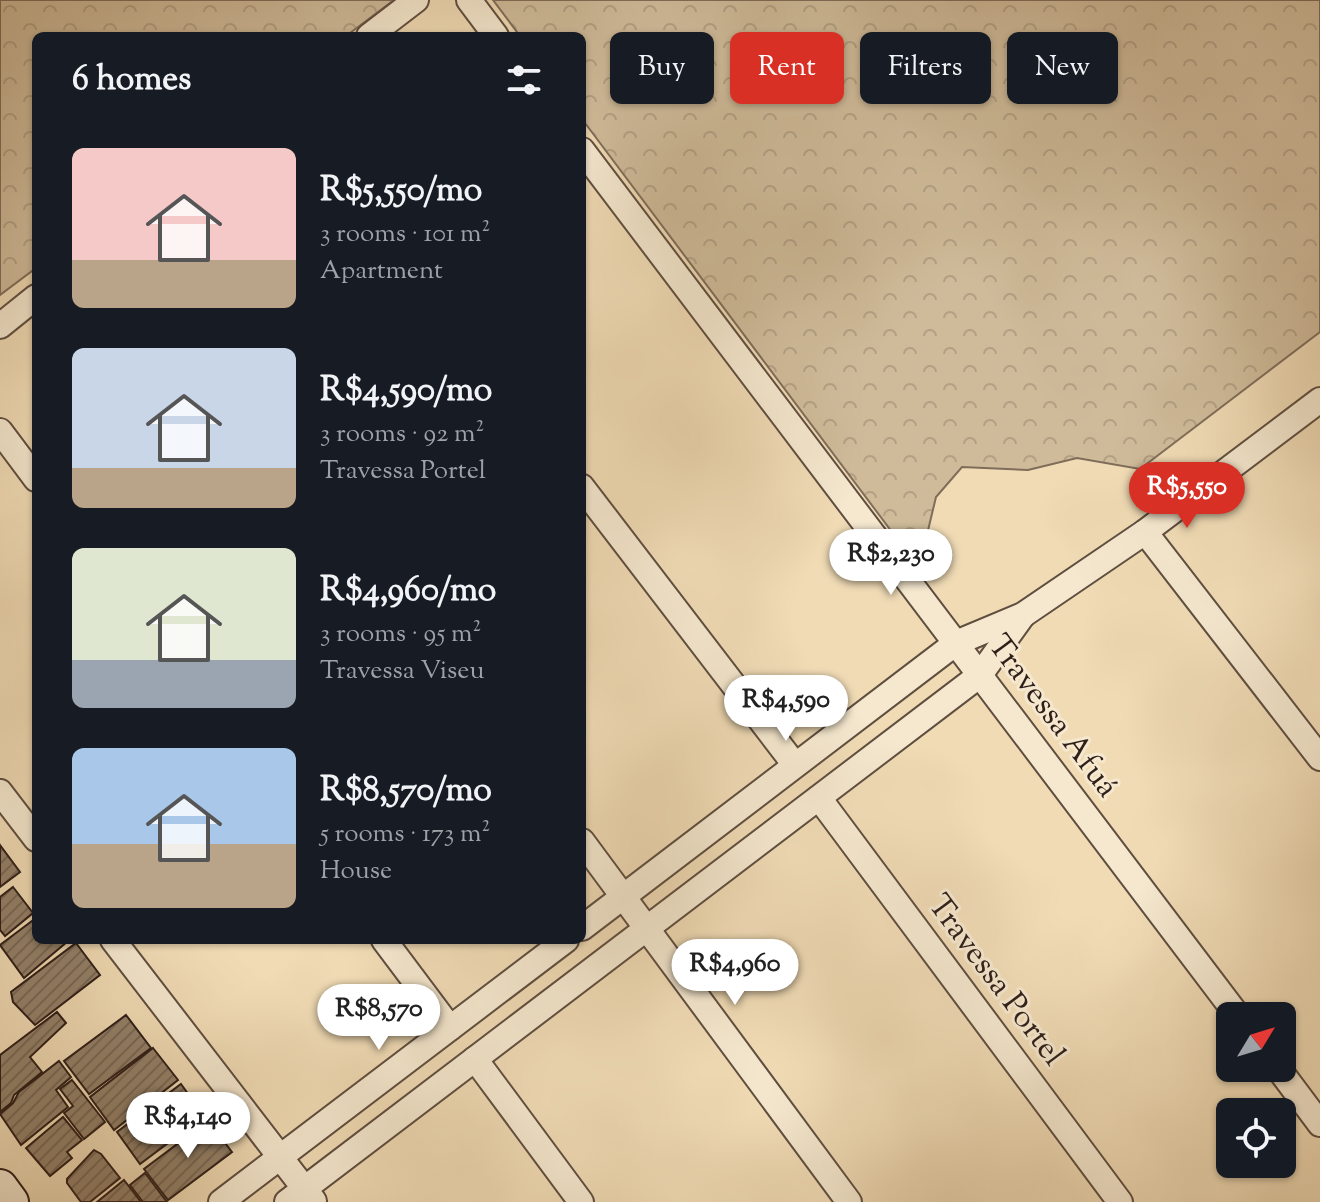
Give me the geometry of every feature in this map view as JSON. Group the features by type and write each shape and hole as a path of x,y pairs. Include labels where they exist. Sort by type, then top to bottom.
{"street":[{"path":"374,32 416,0"},
{"path":"469,0 493,32"},
{"name":"Travessa Afuá","path":"586,155 1227,1002"},
{"path":"0,326 32,300"},
{"path":"586,925 956,643 1023,615 1145,532 1318,404"},
{"path":"0,431 32,474"},
{"path":"586,492 795,765"},
{"path":"1145,532 1320,758"},
{"path":"116,944 280,1158 302,1198 475,1059 980,675 1023,615"},
{"path":"0,792 32,834"},
{"name":"Travessa Portel","path":"819,798 1120,1202"},
{"path":"586,846 849,1202"},
{"path":"387,944 450,1028"},
{"path":"221,1202 561,944"},
{"path":"475,1059 581,1202"},
{"path":"1288,1082 1320,1124"},
{"path":"0,1187 11,1202"}],"green space":[{"path":"0,0 394,0 351,32 32,32 32,271 0,295"},
{"path":"493,0 1320,0 1320,332 1140,469 1077,458 1028,470 962,467 936,497 919,568 586,124 586,32 517,32"}],"building":[{"path":"0,845 20,872 0,887"},
{"path":"13,887 32,912 5,936 0,930 0,897"},
{"path":"32,921 32,944 65,944 24,978 0,945"},
{"path":"75,944 100,975 35,1025 13,1002 11,992"},
{"path":"57,1012 66,1023 30,1057 42,1072 14,1095 11,1103 0,1112 0,1055"},
{"path":"126,1015 151,1048 89,1094 64,1061"},
{"path":"153,1048 178,1080 114,1130 90,1097"},
{"path":"59,1061 71,1077 56,1090 68,1107 21,1145 0,1114 13,1103 19,1092"},
{"path":"72,1080 105,1122 84,1139 64,1113 73,1106 60,1089"},
{"path":"181,1084 204,1116 140,1164 117,1132"},
{"path":"63,1117 82,1140 67,1152 72,1158 50,1176 26,1148"},
{"path":"208,1121 232,1152 168,1200 144,1169"},
{"path":"94,1150 101,1154 120,1178 90,1202 81,1202 67,1179"},
{"path":"145,1173 167,1202 143,1202 130,1185"},
{"path":"124,1180 141,1202 97,1202"}]}
